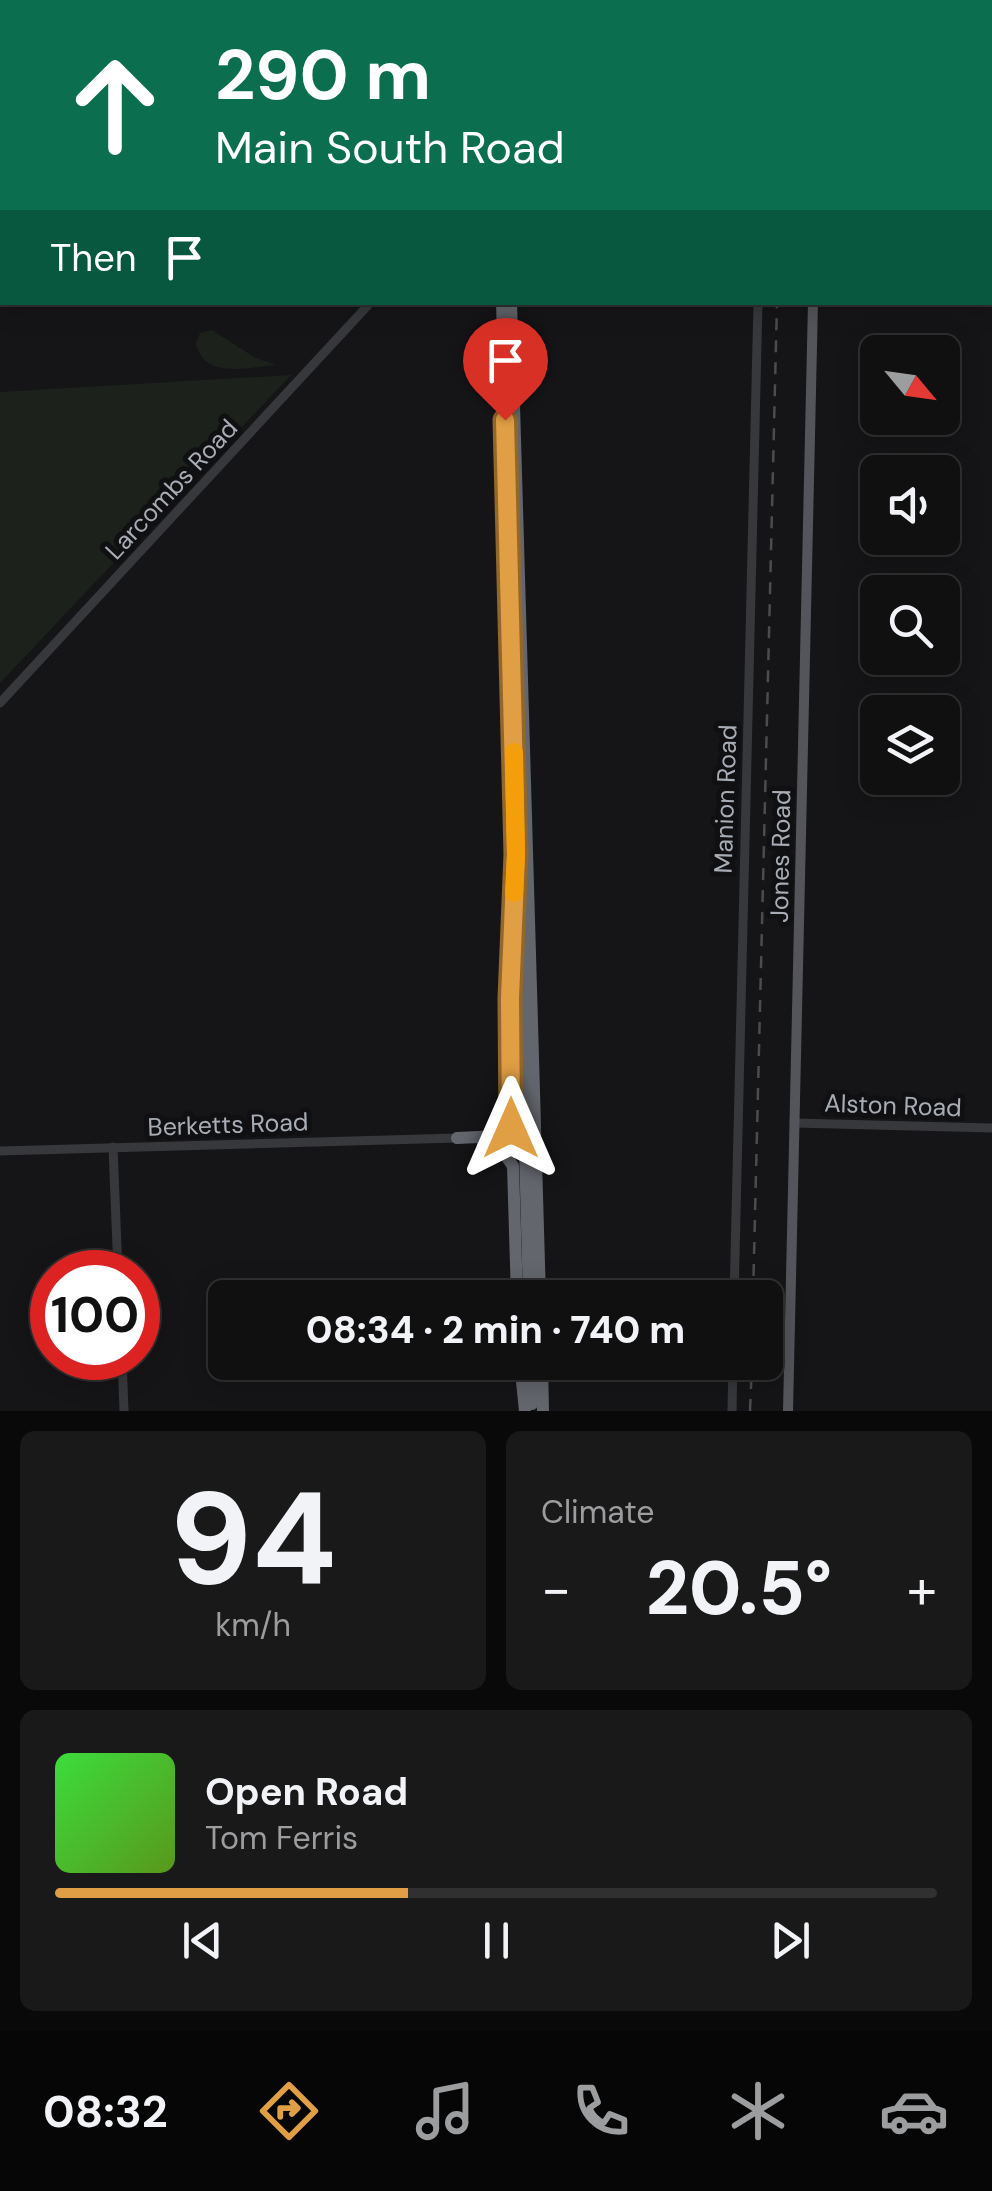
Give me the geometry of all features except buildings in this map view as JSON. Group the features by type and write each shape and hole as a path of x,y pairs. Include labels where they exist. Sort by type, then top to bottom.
{"highway":[{"path":"502,305 528,1280"},
{"path":"512,305 539,1280"},
{"path":"457,1138 504,1135 512,1123 510,1018 516,854"},
{"path":"457,1138 492,1144 511,1160 517,1280"},
{"path":"523,1380 528,1411"},
{"path":"528,1411 529,1380"},
{"path":"542,1380 543,1411"}],"main road":[{"name":"Jones Road","path":"788,1411 813,305"}],"street":[{"name":"Larcombs Road","path":"0,703 368,305"},
{"name":"Manion Road","path":"734,1280 758,305"},
{"name":"Alston Road","path":"794,1122 992,1128"},
{"name":"Berketts Road","path":"0,1151 457,1138"},
{"path":"113,1147 117,1250"},
{"path":"123,1380 124,1411"},
{"path":"732,1411 733,1380"}],"shaded area":[{"path":"212,330 254,357 276,365 229,369 208,363 196,344 200,333"},
{"path":"291,375 0,683 0,392"}],"railway":[{"path":"753,1280 777,305"},
{"path":"750,1411 751,1380"}],"slow traffic":[{"path":"514,752 514,893"}],"route":[{"path":"505,420 516,854 510,998 511,1128"}]}
